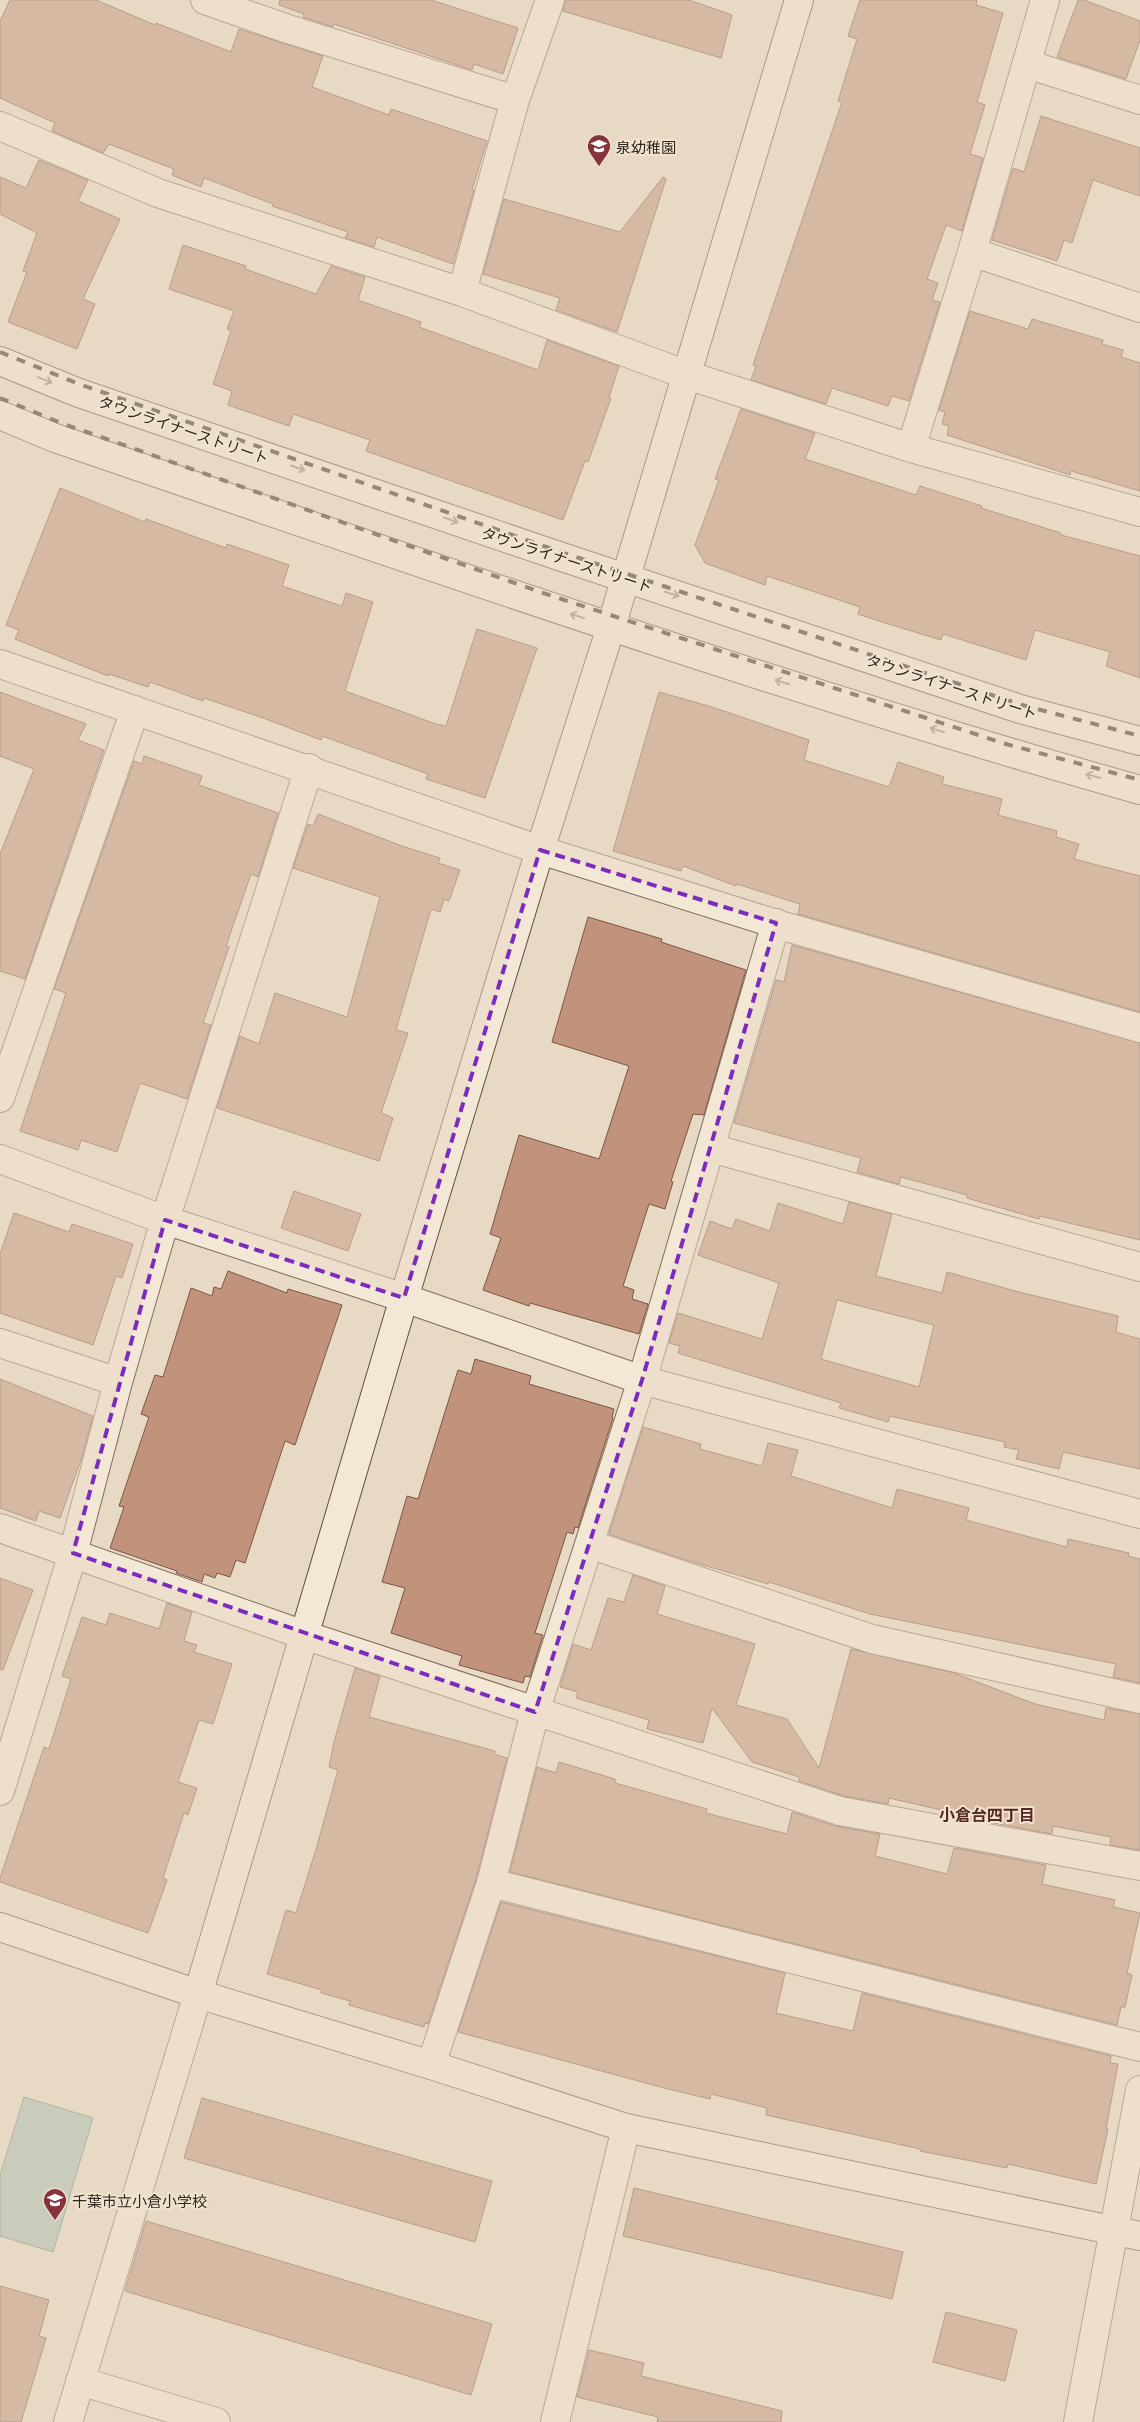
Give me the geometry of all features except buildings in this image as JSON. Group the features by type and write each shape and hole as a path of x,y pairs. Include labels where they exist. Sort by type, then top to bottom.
{"street":[{"path":"205,0 288,29 515,100"},
{"path":"462,292 515,100 550,0"},
{"path":"68,2422 198,1994 404,1298 540,850 611,627 799,0"},
{"path":"911,448 972,252 1045,0"},
{"path":"1027,64 1140,100"},
{"path":"0,126 158,193 462,292 687,375 911,448 1140,512"},
{"path":"972,252 1140,308"},
{"name":"タウンライナーストリート","path":"0,361 79,393 625,578 1020,709 1140,741"},
{"path":"0,415 65,441 611,627 1005,752 1140,790"},
{"path":"0,664 309,768 540,850 776,923 1140,1028"},
{"path":"0,1098 135,710"},
{"path":"0,1791 9,1729 73,1553 118,1382 166,1220 309,768"},
{"path":"431,2065 491,1883 535,1712 642,1380 776,923"},
{"path":"711,1148 1140,1267"},
{"path":"0,1159 166,1220 404,1298 642,1380 1140,1514"},
{"path":"0,1343 118,1382"},
{"path":"0,1528 304,1636 840,1811 1140,1866"},
{"path":"589,1544 872,1639 1140,1699"},
{"path":"491,1883 1140,2047"},
{"path":"0,1927 198,1994 431,2065 626,2128 1140,2236"},
{"path":"1078,2422 1140,2090"},
{"path":"555,2422 626,2128"},
{"path":"80,2381 216,2422"}],"highlighted area":[{"path":"540,850 776,923 642,1380 535,1712 73,1553 165,1220 404,1298"}],"shaded area":[{"path":"24,2097 93,2118 53,2252 0,2236 0,2175"}],"railway":[{"path":"0,352 79,384 561,552 1022,705 1140,736"},
{"path":"0,398 61,423 543,593 1006,744 1140,780"}],"place":[{"name":"泉幼稚園","path":"599,167"},
{"name":"千葉市立小倉小学校","path":"55,2221"}],"district":[{"name":"小倉台四丁目","path":"987,1814"}]}
